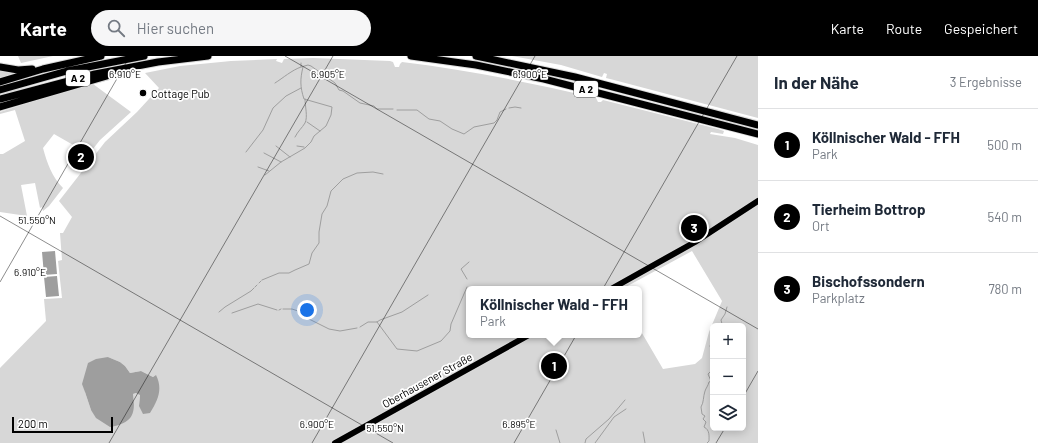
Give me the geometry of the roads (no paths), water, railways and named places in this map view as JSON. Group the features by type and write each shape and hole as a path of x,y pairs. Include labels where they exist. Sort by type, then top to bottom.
{"highway":[{"path":"0,82 42,69 101,56"},
{"name":"A 2","path":"0,90 67,71 144,56"},
{"name":"A 2","path":"0,99 95,74 158,62 208,56"},
{"name":"A 2","path":"411,56 476,65 544,79 758,134"},
{"name":"A 2","path":"476,56 575,77 758,125"},
{"path":"0,107 93,79 150,68 158,62"},
{"path":"0,67 18,70 42,69"}],"main road":[{"path":"616,286 695,242 758,201"},
{"name":"Oberhausener Straße","path":"335,443 524,338"}],"waterway":[{"path":"301,63 301,67 308,65 311,66 335,83 339,90 343,91 360,103 374,106 377,109 393,109"},
{"path":"275,83 301,67"},
{"path":"265,175 281,162 305,148 314,136 326,126 331,115 332,107 304,99 301,83 303,67"},
{"path":"246,152 263,130 273,108 286,96 301,88"},
{"path":"295,137 306,121 305,99"},
{"path":"509,108 521,108"},
{"path":"397,110 417,110 429,119 440,121 452,129 464,134 474,127 494,123 500,112 506,109"},
{"path":"307,122 320,131"},
{"path":"276,146 290,157"},
{"path":"297,146 304,147"},
{"path":"264,153 281,162"},
{"path":"258,167 269,171"},
{"path":"262,280 279,273 289,273 309,264 312,253 319,243 322,214 327,206 331,191 343,179 357,173 373,172 383,174"},
{"path":"467,279 461,269 469,262"},
{"path":"219,312 254,288"},
{"path":"377,322 397,349 417,351 441,341 450,331 451,324 466,289"},
{"path":"360,327 368,322 377,322 402,312 428,295"},
{"path":"232,313 258,304 277,310"},
{"path":"722,323 721,320 727,307"},
{"path":"283,309 292,309 304,313 309,319 329,329 340,331 357,328"},
{"path":"710,372 708,374 710,379"},
{"path":"707,443 709,441 709,433 704,427 706,422 703,419 705,416 702,414 701,407 705,391 710,382"},
{"path":"585,443 586,439 609,419 625,400"},
{"path":"595,443 614,417 626,409"},
{"path":"556,430 560,443"},
{"path":"643,432 645,443"}],"place":[{"name":"Cottage Pub","path":"143,93"},
{"name":"Tierheim Bottrop","path":"81,157"},
{"name":"Bischofssondern","path":"694,228"},
{"name":"Köllnischer Wald - FFH","path":"554,366"}]}
